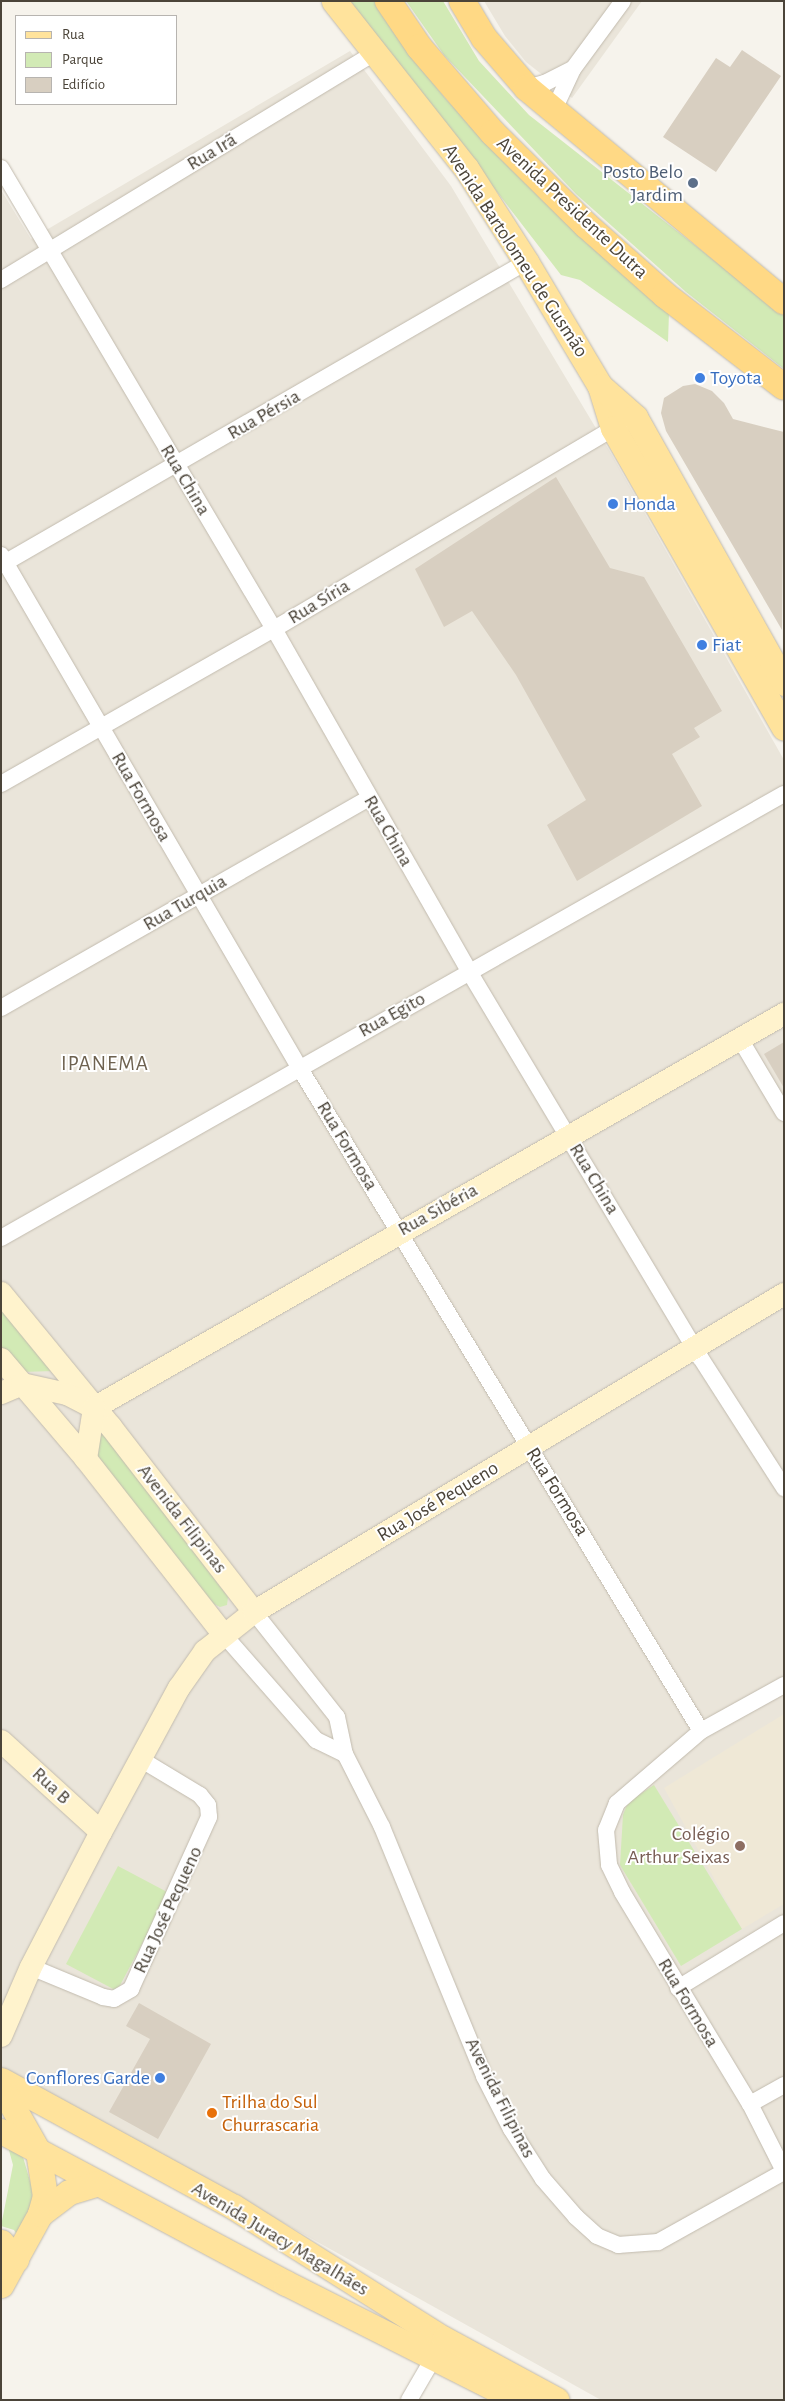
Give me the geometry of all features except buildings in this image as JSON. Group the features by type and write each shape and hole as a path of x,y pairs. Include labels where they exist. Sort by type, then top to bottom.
{"highway":[{"name":"Avenida Presidente Dutra","path":"388,1 419,47 493,133 586,225 665,295 784,387"},
{"path":"462,1 484,38 506,68 527,88 553,112 784,301"}],"main road":[{"name":"Avenida Bartolomeu de Gusmão","path":"334,1 466,168 526,262 600,386 613,428 784,728"},
{"name":"Avenida Bartolomeu de Gusmão","path":"600,386 635,417 784,684"},
{"name":"Rua Sibéria","path":"94,1408 399,1232 784,1014"},
{"name":"Rua José Pequeno","path":"1,2036 31,1967 100,1832 140,1759 192,1667 224,1635 254,1612 784,1294"},
{"name":"Avenida Filipinas","path":"3,1298 94,1408 254,1612"},
{"name":"Avenida Filipinas","path":"1,1359 86,1459 224,1635"},
{"path":"1,1393 22,1384 67,1394 94,1408 86,1459"},
{"name":"Rua B","path":"1,1741 100,1832"},
{"name":"Avenida Juracy Magalhães","path":"1,2080 234,2207 444,2339 557,2400"},
{"path":"1,2086 38,2150 45,2196 40,2214"},
{"name":"Avenida Juracy Magalhães","path":"1,2131 286,2283 518,2400"},
{"path":"1,2285 9,2250 40,2214 69,2192 99,2183"},
{"path":"286,2283 304,2251"}],"street":[{"path":"553,112 573,69 623,1"},
{"name":"Rua Irã","path":"1,280 374,53"},
{"path":"527,88 545,83 573,69"},
{"name":"Rua China","path":"1,168 49,252 274,629 470,973 694,1348 784,1488"},
{"name":"Rua Pérsia","path":"3,561 176,466 526,262"},
{"name":"Rua Síria","path":"1,784 274,629 613,428 635,417"},
{"name":"Rua Formosa","path":"3,561 299,1067 701,1731 617,1803 606,1830 609,1865 678,1988 750,2104 784,2171"},
{"name":"Rua Egito","path":"1,1238 299,1067 470,973 784,794"},
{"name":"Rua Turquia","path":"1,1008 369,798"},
{"path":"740,1039 784,1113"},
{"name":"Avenida Filipinas","path":"254,1612 337,1717 345,1754 382,1827 484,2076 511,2129 543,2179 576,2217 597,2236 618,2245 658,2242 784,2171"},
{"name":"Avenida Filipinas","path":"224,1635 316,1740 345,1754"},
{"path":"701,1731 784,1685"},
{"name":"Rua José Pequeno","path":"31,1967 103,1998 114,1999 131,1989 209,1818 208,1805 191,1787 140,1759"},
{"path":"678,1988 784,1923"},
{"path":"750,2104 784,2085"},
{"path":"409,2400 434,2357"}],"shaded area":[{"path":"484,1 642,1 572,98 526,62 505,36"},
{"path":"350,51 451,186 612,455 784,760 784,2400 601,2400 34,2084 1,2070 1,190 31,239"},
{"name":"Colégio Arthur Seixas","path":"784,1714 784,1904 742,1929 664,1788"}],"green space":[{"path":"350,1 375,1 412,57 445,98 541,199 669,313 668,342 580,280 561,275"},
{"path":"406,1 443,1 479,61 529,115 784,315 784,369 686,292 576,194 444,55"},
{"path":"1,1306 53,1371 22,1372 1,1347"},
{"path":"102,1431 228,1597 227,1605 220,1607 214,1604 97,1463 96,1443"},
{"path":"654,1785 742,1929 681,1966 620,1865 623,1815 628,1802"},
{"path":"118,1866 169,1893 117,1991 66,1964"},
{"path":"7,2143 21,2150 32,2188 33,2215 19,2238 14,2230 1,2226 13,2165"}],"place":[{"name":"Posto Belo Jardim","path":"693,183"},
{"name":"Toyota","path":"700,378"},
{"name":"Honda","path":"613,504"},
{"name":"Fiat","path":"702,645"},
{"name":"Colégio Arthur Seixas","path":"740,1846"},
{"name":"Conflores Garde","path":"160,2078"},
{"name":"Trilha do Sul Churrascaria","path":"212,2113"}],"district":[{"name":"IPANEMA","path":"105,1064"}]}
